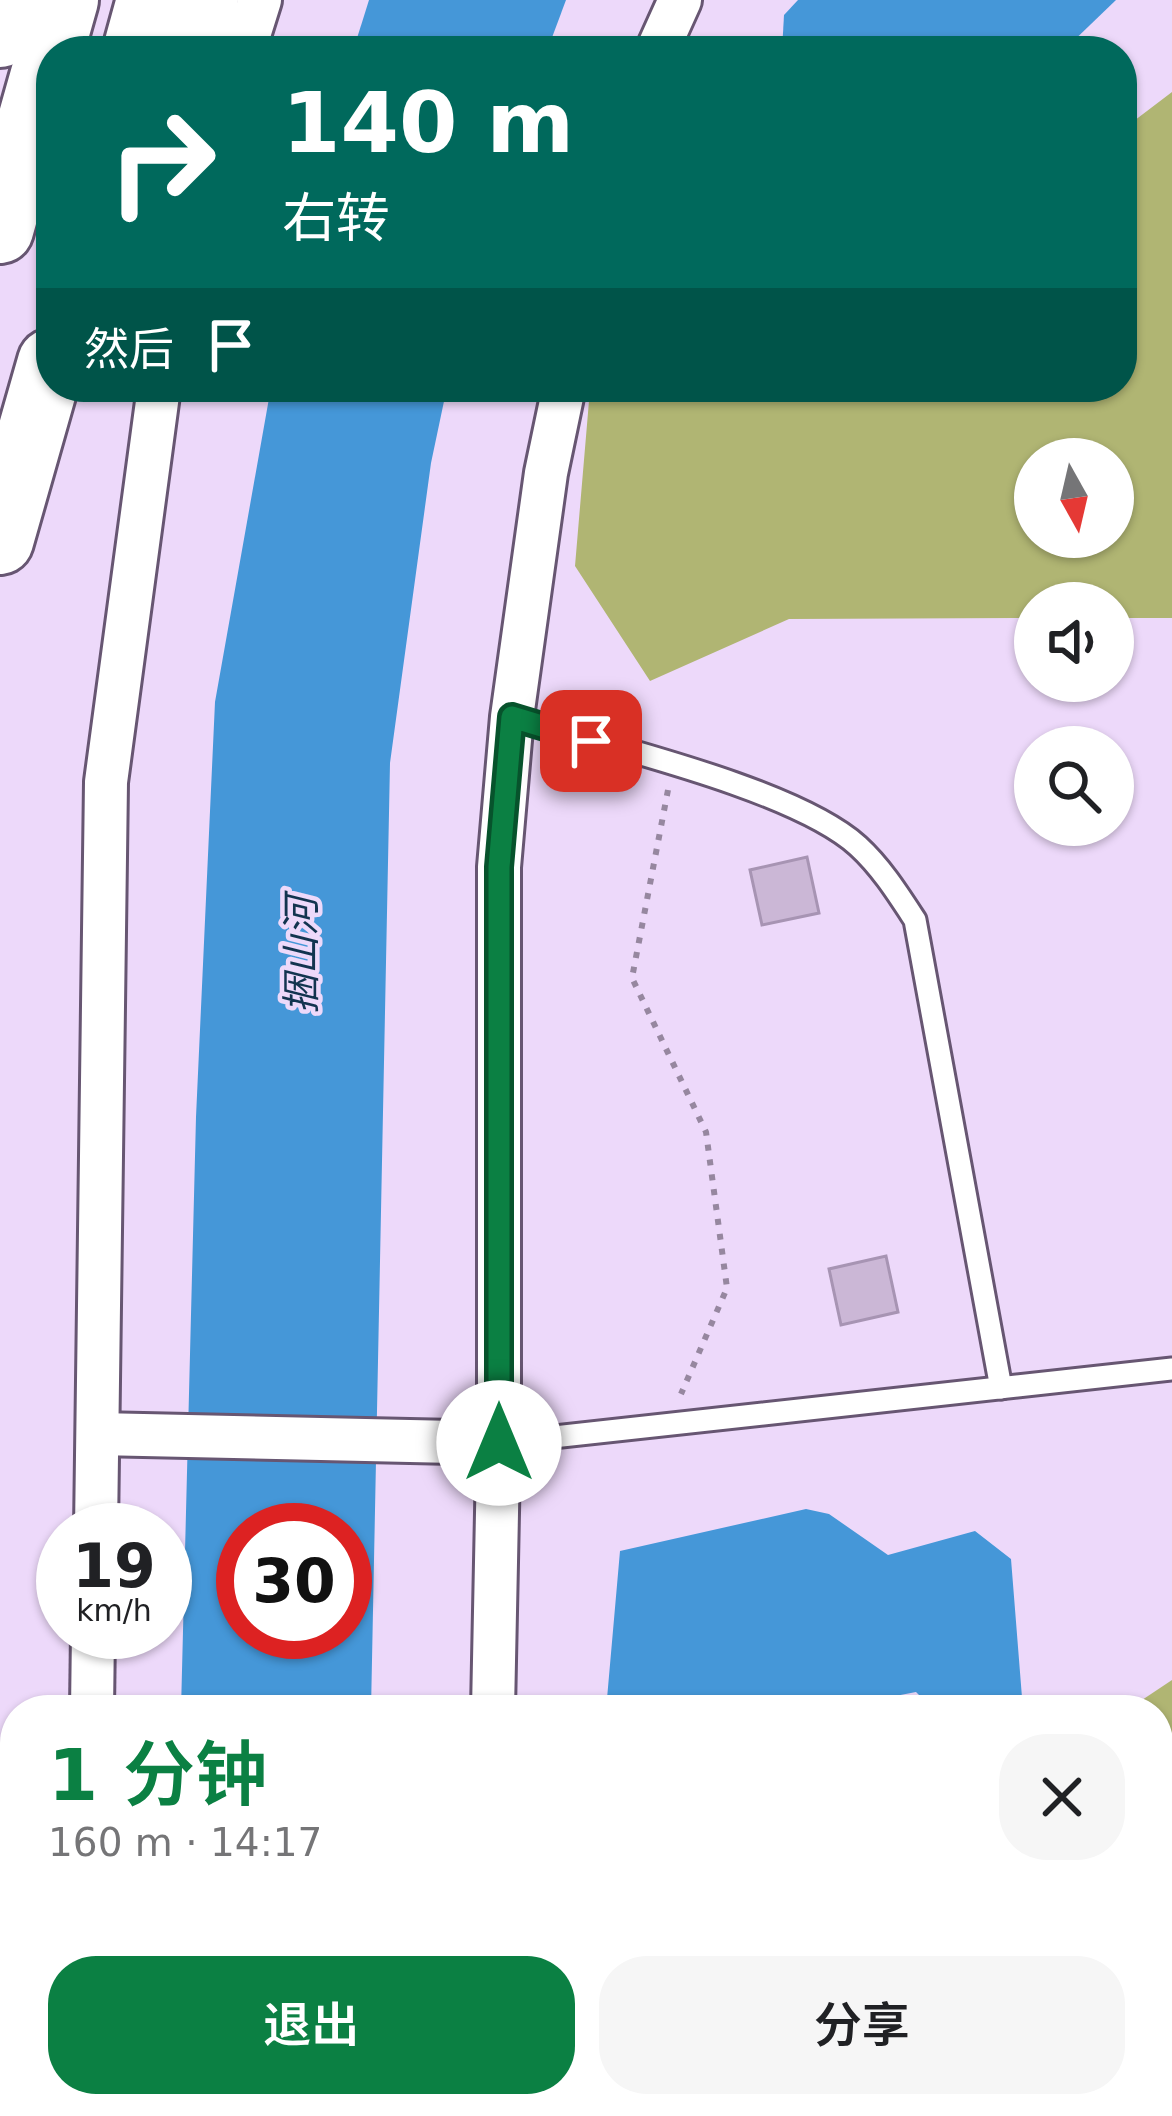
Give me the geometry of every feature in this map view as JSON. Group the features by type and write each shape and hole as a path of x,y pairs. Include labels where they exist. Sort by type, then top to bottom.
{"main road":[{"path":"0,34 8,0"},
{"path":"55,36 65,0"},
{"path":"140,36 150,0"},
{"path":"194,36 205,0"},
{"path":"0,230 36,103"},
{"path":"0,541 42,411"}],"street":[{"path":"249,36 260,0"},
{"path":"664,36 680,0"},
{"path":"96,1503 106,782 157,402"},
{"path":"493,1695 499,1443 499,867 512,717 546,473 561,402"},
{"path":"98,1434 499,1443"},
{"path":"92,1695 93,1659"}],"lane":[{"path":"512,717 808,813 856,845 889,881 914,920 1001,1388"},
{"path":"499,1443 1172,1369"}],"path":[{"path":"668,1424 728,1288 706,1132 632,978 671,775"}],"green space":[{"path":"1172,92 1172,618 1134,618 1134,582 1014,582 1014,618 789,619 650,681 575,566 589,402 1137,402 1137,119"},
{"path":"1172,1680 1172,1695 1150,1695"}],"water":[{"path":"369,0 566,0 553,36 358,36"},
{"path":"798,0 1116,0 1079,36 783,36 784,15"},
{"name":"捆山河","path":"268,402 444,402 431,463 390,763 371,1695 181,1695 182,1659 192,1659 192,1503 186,1503 196,1117 215,702"},
{"path":"806,1509 829,1514 888,1555 975,1531 1011,1559 1022,1695 607,1695 620,1551"}],"building":[{"path":"807,857 819,913 762,925 750,870"},
{"path":"886,1256 898,1312 841,1325 829,1269"}],"route":[{"path":"499,1443 499,867 512,717 591,741"}]}
